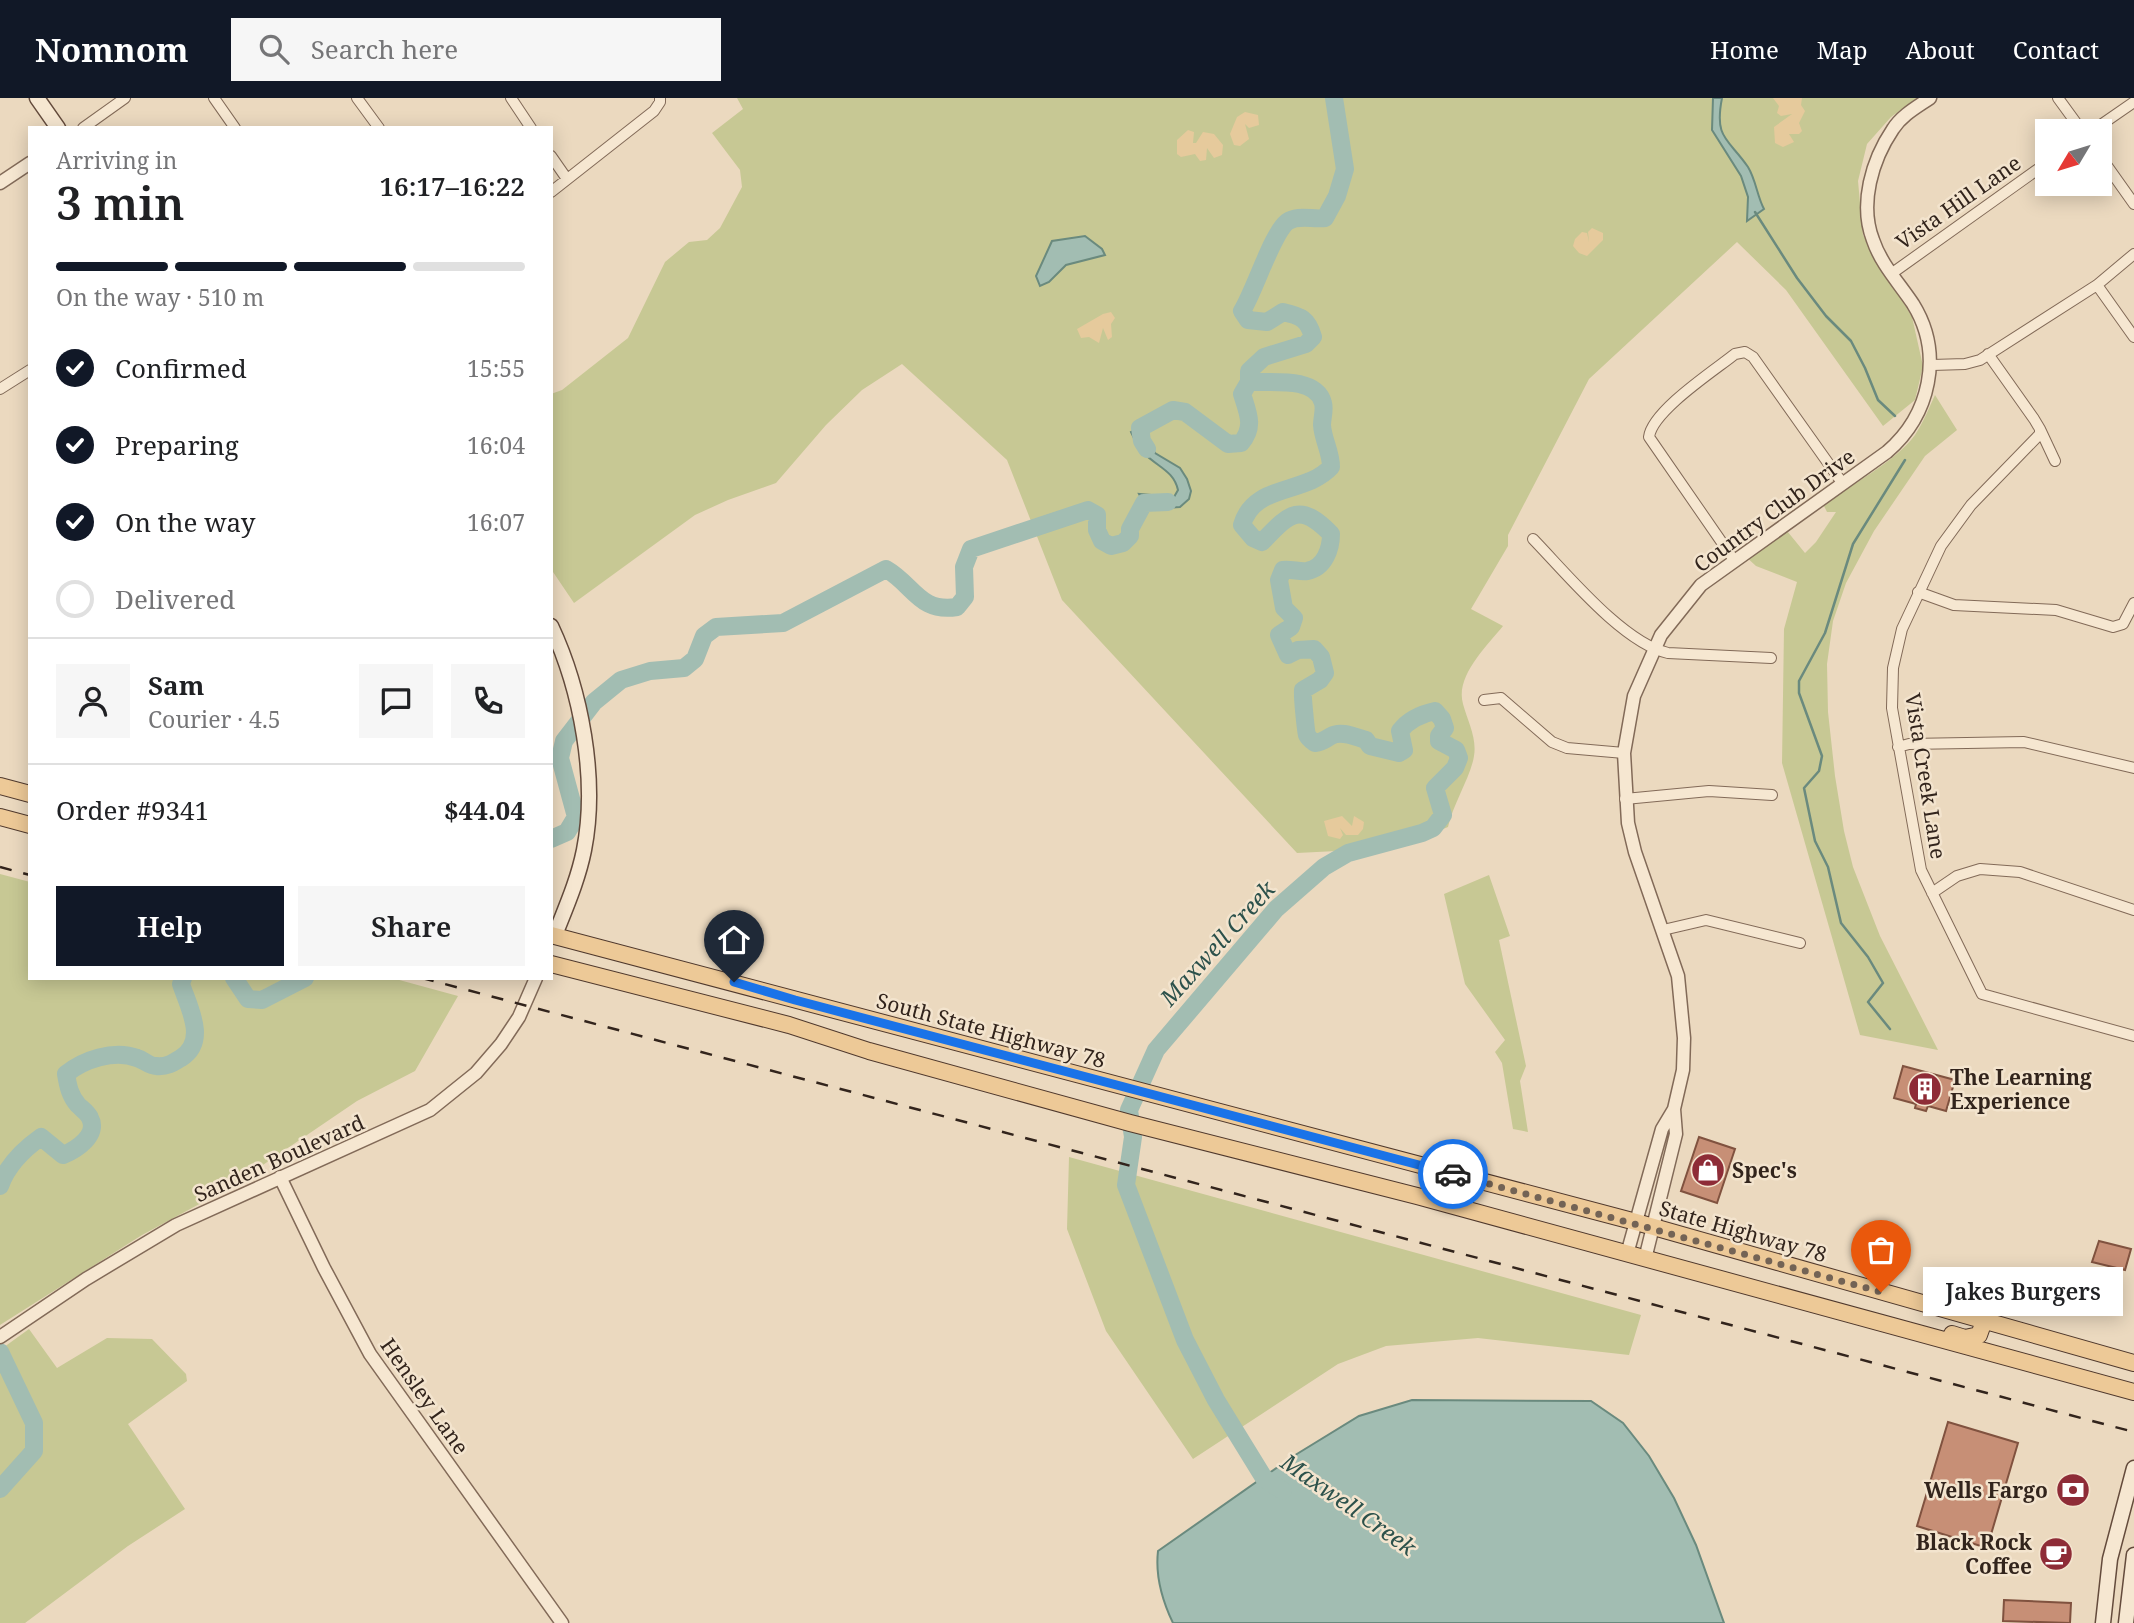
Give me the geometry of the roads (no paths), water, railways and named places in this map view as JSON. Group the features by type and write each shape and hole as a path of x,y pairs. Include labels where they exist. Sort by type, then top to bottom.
{"main road":[{"path":"37,98 57,126"},
{"path":"553,631 575,694 583,729 588,809 584,847 576,880 553,936"},
{"path":"0,786 28,793"},
{"path":"0,817 28,824"},
{"name":"South State Highway 78","path":"553,938 1420,1165"},
{"path":"553,965 789,1025 869,1051 1091,1112 1417,1196 1875,1324 2134,1392"},
{"name":"State Highway 78","path":"1420,1165 1636,1222 2134,1363"},
{"path":"1875,1324 1895,1320 1974,1338 1979,1335 1984,1321"},
{"path":"2103,1623 2110,1559 2134,1468"},
{"path":"2126,1623 2134,1555"},
{"path":"2106,1584 2129,1589"}],"street":[{"path":"86,126 125,98"},
{"path":"214,98 234,126"},
{"path":"357,98 378,126"},
{"path":"511,98 530,126"},
{"path":"553,190 653,111 660,98"},
{"name":"Country Club Drive","path":"1645,1259 1676,1134 1674,1109 1683,1070 1684,1017 1678,976 1635,852 1625,799 1625,752 1634,695 1654,648 1680,608 1702,585 1887,452 1905,435 1917,416 1932,365 1923,323 1872,240 1867,213 1872,173 1893,128 1903,117 1930,98"},
{"path":"2058,98 2073,119"},
{"path":"2109,119 2134,102"},
{"path":"553,159 567,179"},
{"path":"0,183 28,164"},
{"name":"Vista Hill Lane","path":"1891,274 2035,171"},
{"path":"2112,173 2134,204"},
{"path":"1932,365 1965,364 1989,354 2097,285 2134,254"},
{"path":"2097,285 2134,337"},
{"path":"1734,560 1653,445 1649,433 1657,420 1695,383 1735,354 1745,352 1759,364 1843,484"},
{"path":"1989,354 2055,461"},
{"path":"0,389 28,371"},
{"name":"Vista Creek Lane","path":"2039,434 2009,463 1955,526 1918,592 1902,629 1893,668 1892,708 1898,747 1921,870 1982,995 2134,1036"},
{"path":"1533,538 1596,604 1636,638 1654,648 1668,653 1771,658"},
{"path":"1918,592 1954,605 2056,610 2113,627 2123,624 2134,603"},
{"path":"1484,700 1501,698 1540,733 1567,748 1625,752"},
{"path":"1898,747 1909,744 2024,742 2134,768"},
{"path":"1625,799 1709,790 1772,795"},
{"path":"1932,893 1957,876 1979,869 2020,872 2134,910"},
{"path":"1664,930 1706,920 1800,943"},
{"name":"Sanden Boulevard","path":"0,1336 86,1279 176,1225 430,1110 454,1093 501,1044 519,1017 535,980"},
{"name":"Country Club Drive","path":"1627,1254 1661,1129 1674,1109"},
{"path":"1655,1153 1670,1157"},
{"name":"Hensley Lane","path":"280,1177 370,1354 562,1623"}],"water":[{"path":"1713,98 1722,98 1721,130 1748,167 1764,209 1747,221 1748,197 1741,176 1712,130"},
{"path":"1085,236 1102,249 1105,255 1066,265 1049,282 1040,286 1036,276 1052,241"},
{"path":"1140,428 1155,453 1180,468 1187,479 1191,491 1189,499 1180,507 1147,509 1139,494 1174,497 1178,490 1170,474 1147,456 1136,442 1131,432"},
{"path":"1412,1400 1591,1401 1623,1423 1649,1456 1674,1498 1696,1545 1724,1623 1173,1623 1160,1588 1158,1551 1292,1457 1359,1416"}],"waterway":[{"path":"1147,449 1142,441 1140,428 1173,410 1185,412 1228,444 1241,443 1249,425 1242,394 1249,382 1249,371 1264,357 1306,344 1313,337 1306,322 1295,315 1283,312 1267,322 1248,320 1242,311 1281,228 1296,218 1325,218 1337,196 1345,169 1334,98"},
{"path":"1755,212 1797,278 1826,316 1851,341 1878,400 1895,416"},
{"name":"Maxwell Creek","path":"1249,382 1302,385 1319,394 1324,406 1322,425 1331,467 1308,482 1257,502 1242,525 1253,538 1262,542 1287,518 1302,515 1311,517 1331,534 1323,562 1307,571 1283,570 1279,580 1284,608 1294,618 1291,627 1279,635 1288,655 1298,650 1314,649 1321,657 1325,673 1320,680 1303,690 1308,736 1315,743 1335,734 1348,735 1366,740 1370,746 1399,753 1404,750 1400,731 1407,723 1435,711 1445,728 1439,741 1456,750 1459,758 1455,768 1435,788 1443,815 1433,828 1348,853 1324,867 1276,909 1156,1050 1129,1110 1133,1137 1126,1185 1185,1340 1216,1400 1264,1478 1283,1491"},
{"path":"1890,1029 1868,1002 1883,983 1868,957 1841,923 1828,867 1815,841 1804,788 1819,771 1822,756 1799,693 1799,681 1825,633 1853,544 1905,460"},
{"path":"553,838 567,832 576,817 560,758 564,741 594,702 621,680 650,671 684,668 695,659 704,636 716,627 783,623 886,569 925,602 944,608 957,607 965,597 964,567 971,549 1088,510 1097,515 1097,530 1102,541 1111,546 1123,543 1130,536 1130,529 1144,503 1168,502"},
{"path":"0,1186 17,1158 41,1137 63,1155 80,1146 89,1136 92,1124 90,1118 73,1098 66,1074 90,1060 109,1055 128,1056 153,1066 163,1066 175,1062 189,1051 194,1043 195,1033 192,1013 181,984 182,980"},
{"path":"235,980 248,999 262,1000 301,980"},
{"path":"0,1352 34,1423 34,1451 0,1489"}],"railway":[{"path":"0,867 28,874"},
{"path":"430,980 2134,1432"}],"place":[{"name":"The Learning Experience","path":"1925,1089"},
{"name":"Spec's","path":"1708,1170"},
{"name":"Jakes Burgers","path":"1881,1292"},
{"name":"Wells Fargo","path":"2073,1490"},
{"name":"Black Rock Coffee","path":"2056,1554"}]}
